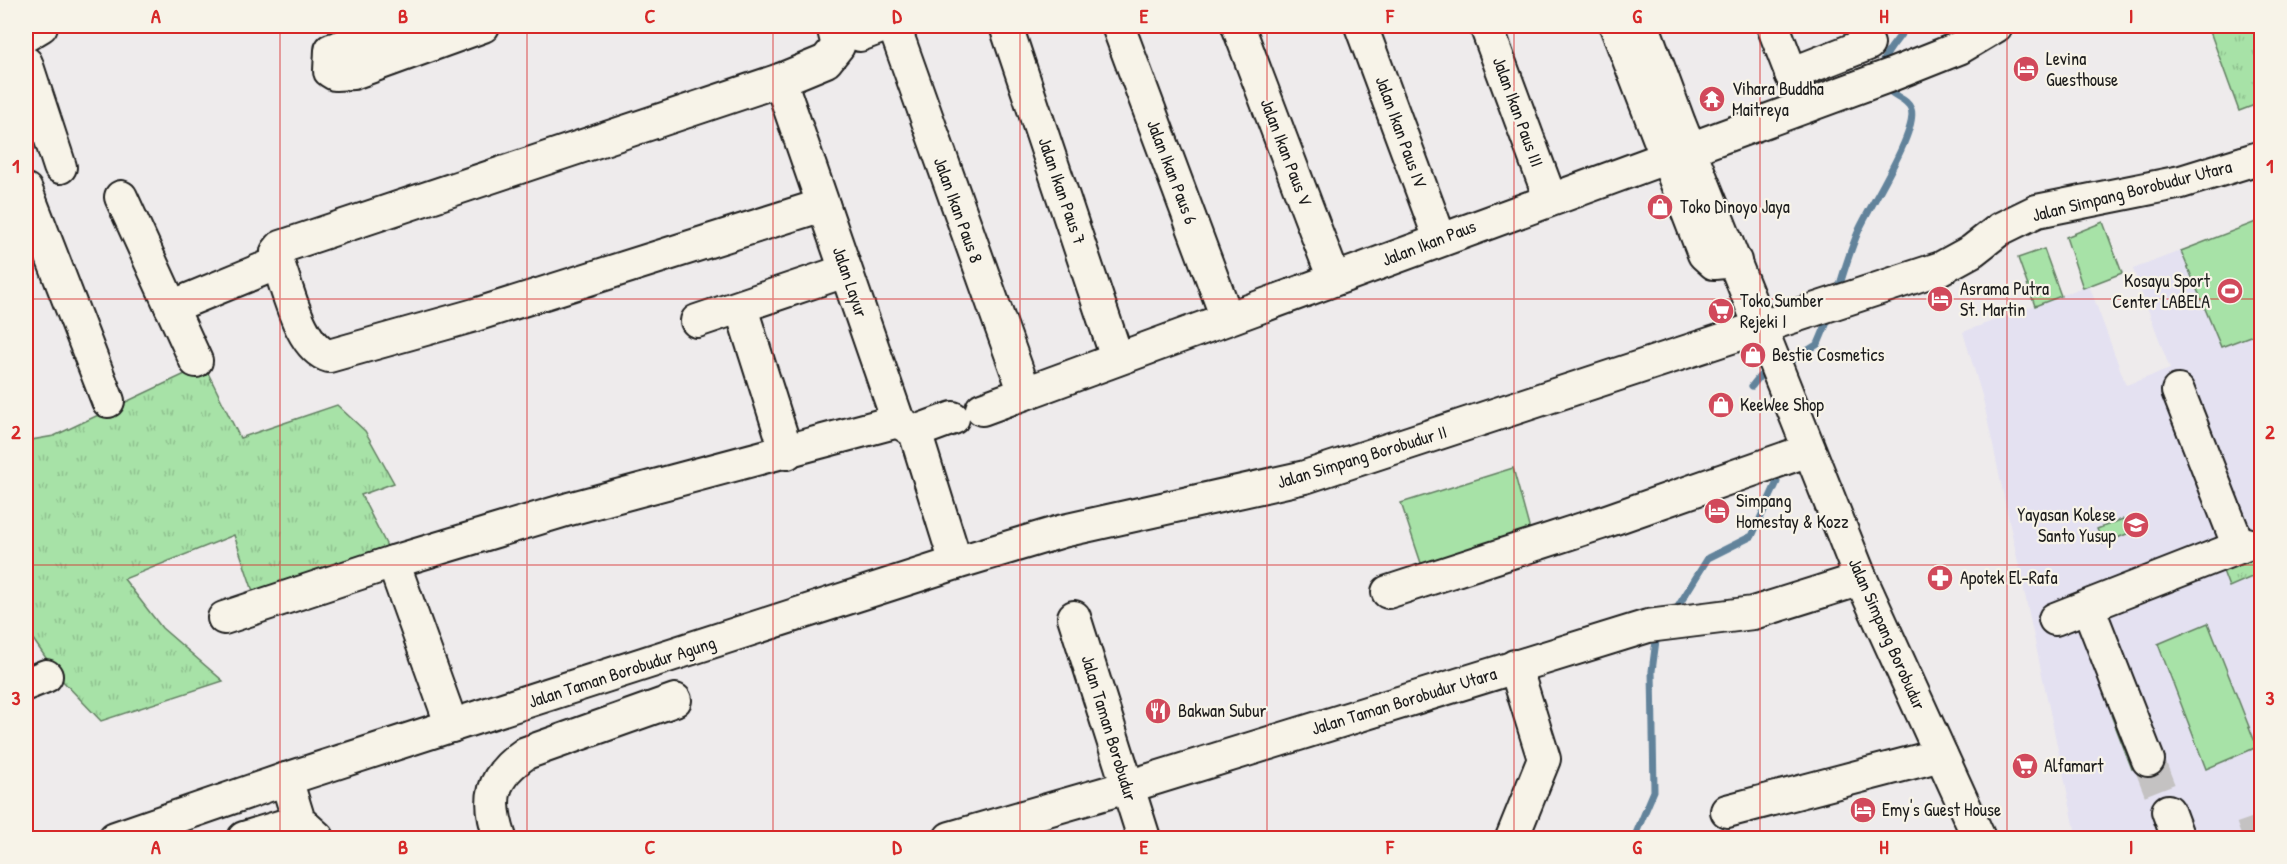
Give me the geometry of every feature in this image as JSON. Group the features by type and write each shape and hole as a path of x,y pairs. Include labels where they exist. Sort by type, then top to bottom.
{"street":[{"path":"26,35 40,26"},
{"path":"404,36 483,26"},
{"name":"Jalan Ikan Paus 8","path":"894,26 1025,393"},
{"name":"Jalan Ikan Paus 7","path":"1006,26 1118,358"},
{"name":"Jalan Ikan Paus 6","path":"1118,26 1227,318"},
{"name":"Jalan Ikan Paus V","path":"1238,26 1334,279"},
{"name":"Jalan Ikan Paus IV","path":"1361,26 1440,239"},
{"name":"Jalan Ikan Paus III","path":"1486,26 1550,198"},
{"path":"1616,26 1678,152"},
{"path":"1643,26 1678,152"},
{"path":"1773,26 1804,106"},
{"name":"Jalan Ikan Paus","path":"982,409 1550,198 1884,77 1959,48 1996,26"},
{"path":"823,205 475,315 329,356 319,353 307,340 278,262 277,252 281,247 780,80 831,57 838,46 859,29"},
{"path":"1791,74 1868,44"},
{"path":"26,63 60,167"},
{"name":"Jalan Layur","path":"780,80 845,271 907,426 956,563"},
{"name":"Jalan Simpang Borobudur","path":"1678,152 1707,259 1714,263 1735,261 1861,579 1979,838"},
{"name":"Jalan Simpang Borobudur Utara","path":"1763,328 1941,268 1972,251 2000,229 2037,211 2080,200 2181,182 2262,157"},
{"path":"26,190 108,402"},
{"path":"121,197 196,361"},
{"path":"171,307 278,262"},
{"path":"698,321 845,271"},
{"path":"741,308 787,453"},
{"name":"Jalan Simpang Borobudur II","path":"956,563 1063,531 1305,477 1763,328"},
{"path":"2055,619 2243,545 2178,391"},
{"path":"224,618 393,562 569,509 787,453 952,418"},
{"path":"1388,592 1601,523 1809,450"},
{"path":"393,562 452,726"},
{"name":"Jalan Taman Borobudur Agung","path":"115,838 286,779 452,726 565,706 956,563"},
{"name":"Jalan Taman Borobudur Utara","path":"950,838 1127,787 1648,626 1753,613 1861,579"},
{"path":"2088,607 2148,760"},
{"name":"Jalan Taman Borobudur","path":"1074,617 1144,838"},
{"path":"1512,838 1544,759 1515,666"},
{"path":"500,838 492,813 491,799 498,779 513,762 526,753 675,700"},
{"path":"1727,811 1941,755"},
{"path":"244,838 309,830 286,779"}],"shaded area":[{"name":"Yayasan Kolese Santo Yusup","path":"2261,220 2261,838 2077,838 1983,399 1963,332 2089,285 2126,385 2170,369 2133,269"}],"green space":[{"path":"2208,26 2261,26 2261,107 2260,103 2239,111"},
{"name":"Kosayu Sport Center LABELA","path":"2261,220 2261,332 2221,347 2181,251"},
{"path":"2103,222 2122,273 2083,288 2066,237"},
{"path":"2044,249 2061,296 2035,306 2018,258"},
{"path":"204,365 240,438 337,405 365,431 394,483 361,495 389,550 256,600 234,535 124,579 162,628 223,681 101,721 59,677 26,629 26,441 54,436"},
{"path":"1513,468 1532,538 1424,572 1401,503"},
{"path":"2123,519 2129,533 2103,544 2097,529"},
{"path":"2253,558 2257,567 2261,565 2261,573 2229,587 2223,571"},
{"path":"2208,623 2257,747 2206,769 2158,644"},
{"path":"2121,712 2141,765 2132,769 2111,715"}],"waterway":[{"path":"1880,69 1888,52 1907,26"},
{"path":"1838,291 1847,260 1864,219 1892,169 1908,134 1911,109 1886,85"},
{"path":"1791,361 1818,344 1831,313"},
{"path":"1752,386 1760,376 1769,371"},
{"path":"1674,613 1708,558 1752,536 1777,482 1776,478"},
{"path":"1634,838 1654,791 1652,671 1657,633"}],"tunnel":[{"path":"2148,760 2168,811"},
{"path":"2242,838 2262,831"}],"place":[{"name":"Levina Guesthouse","path":"2026,69"},
{"name":"Vihara Buddha Maitreya","path":"1712,99"},
{"name":"Toko Dinoyo Jaya","path":"1660,207"},
{"name":"Kosayu Sport Center LABELA","path":"2230,291"},
{"name":"Asrama Putra St. Martin","path":"1940,299"},
{"name":"Toko Sumber Rejeki I","path":"1721,311"},
{"name":"Bestie Cosmetics","path":"1753,355"},
{"name":"KeeWee Shop","path":"1721,405"},
{"name":"Simpang Homestay & Kozz","path":"1717,511"},
{"name":"Yayasan Kolese Santo Yusup","path":"2136,525"},
{"name":"Apotek El-Rafa","path":"1940,578"},
{"name":"Bakwan Subur","path":"1158,711"},
{"name":"Alfamart","path":"2025,766"},
{"name":"Emy's Guest House","path":"1863,810"}]}
